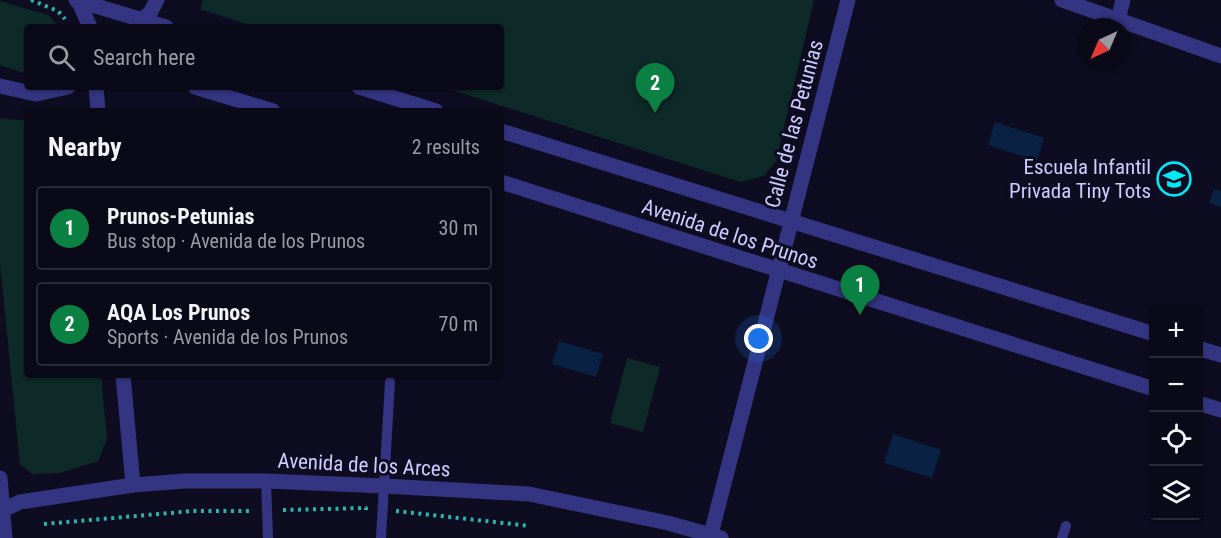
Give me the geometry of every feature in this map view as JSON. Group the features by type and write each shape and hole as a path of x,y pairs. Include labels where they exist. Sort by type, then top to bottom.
{"street":[{"path":"77,0 157,24"},
{"path":"77,0 89,24"},
{"path":"142,19 150,13 157,0"},
{"name":"Calle de las Petunias","path":"714,537 777,271 848,0"},
{"path":"1062,0 1112,18"},
{"path":"1118,18 1123,0"},
{"path":"1131,25 1221,56"},
{"path":"0,86 36,94 54,90"},
{"path":"96,90 98,108"},
{"path":"205,90 263,108"},
{"path":"369,90 426,108"},
{"name":"Avenida de los Prunos","path":"504,132 790,223 1149,332"},
{"name":"Avenida de los Prunos","path":"504,183 1149,387"},
{"path":"1203,350 1221,355"},
{"path":"123,378 133,485"},
{"path":"1203,405 1221,410"},
{"path":"0,478 5,538"},
{"name":"Avenida de los Arces","path":"3,510 20,502 133,485 266,481 529,494 714,537"}],"lane":[{"path":"381,538 390,382"},
{"path":"266,481 268,538"},
{"path":"1062,538 1066,525"}],"path":[{"path":"31,0 58,11 68,23"},
{"path":"365,518 366,507"},
{"path":"44,524 193,511 366,507 530,526"}],"green space":[{"path":"203,0 814,0 776,161 764,176 740,182 452,90 504,90 504,24 247,24 200,9"},
{"path":"0,1 48,15 56,24 24,24 24,73 0,65"},
{"path":"0,118 24,121 24,378 101,378 107,439 98,461 60,473 32,474 20,464 0,263"},
{"path":"627,358 660,367 643,432 610,423"}],"water":[{"path":"995,122 1044,138 1037,161 988,145"},
{"path":"1214,189 1221,191 1221,207 1209,203"},
{"path":"559,341 603,354 596,377 552,364"},
{"path":"893,434 941,450 932,478 884,463"}],"place":[{"name":"AQA Los Prunos","path":"655,113"},
{"name":"Escuela Infantil Privada Tiny Tots","path":"1174,179"},
{"name":"Prunos-Petunias","path":"860,315"}]}
